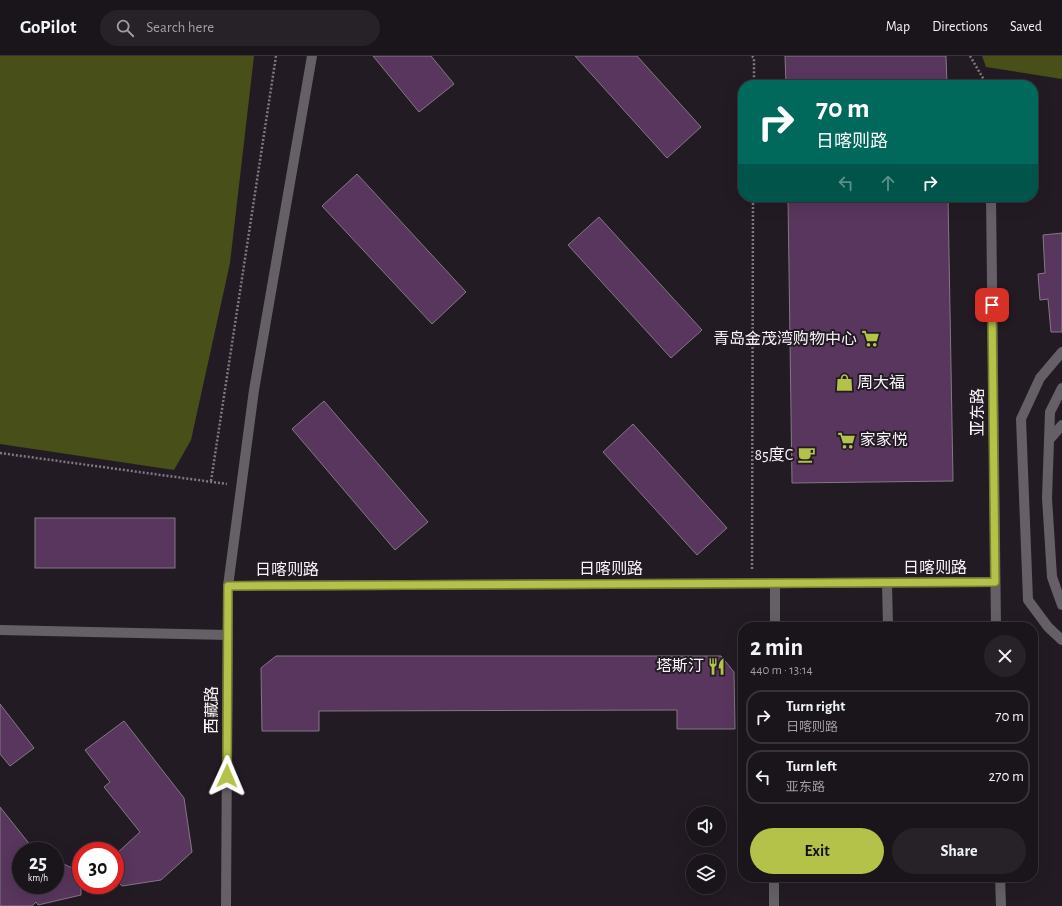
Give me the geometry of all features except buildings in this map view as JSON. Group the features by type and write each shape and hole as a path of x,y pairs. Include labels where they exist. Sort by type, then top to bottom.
{"street":[{"name":"西藏路","path":"226,906 228,586 254,390 312,56"},
{"name":"亚东路","path":"992,202 996,622"},
{"path":"1062,352 1040,378 1020,419 1028,600 1048,627 1062,640"},
{"path":"1062,388 1050,412 1047,498 1052,577 1062,605"},
{"path":"1049,440 1062,425"},
{"name":"日喀则路","path":"228,586 995,582"},
{"path":"775,583 775,622"},
{"path":"887,583 888,622"},
{"path":"0,630 228,635"},
{"path":"774,882 774,906"},
{"path":"1000,882 1001,906"}],"path":[{"path":"0,453 211,481 276,56"},
{"path":"752,56 754,58 754,80"},
{"path":"970,56 984,80"},
{"path":"752,584 753,202"}],"shaded area":[{"path":"0,56 254,56 230,263 191,440 174,470 0,444"},
{"path":"982,56 1062,56 1062,79 986,67"}],"place":[{"name":"青岛金茂湾购物中心","path":"870,339"},
{"name":"周大福","path":"844,383"},
{"name":"家家悦","path":"847,440"},
{"name":"85度C","path":"806,455"},
{"name":"塔斯汀","path":"717,666"}],"route":[{"path":"227,776 228,586 995,582 992,305"}]}
